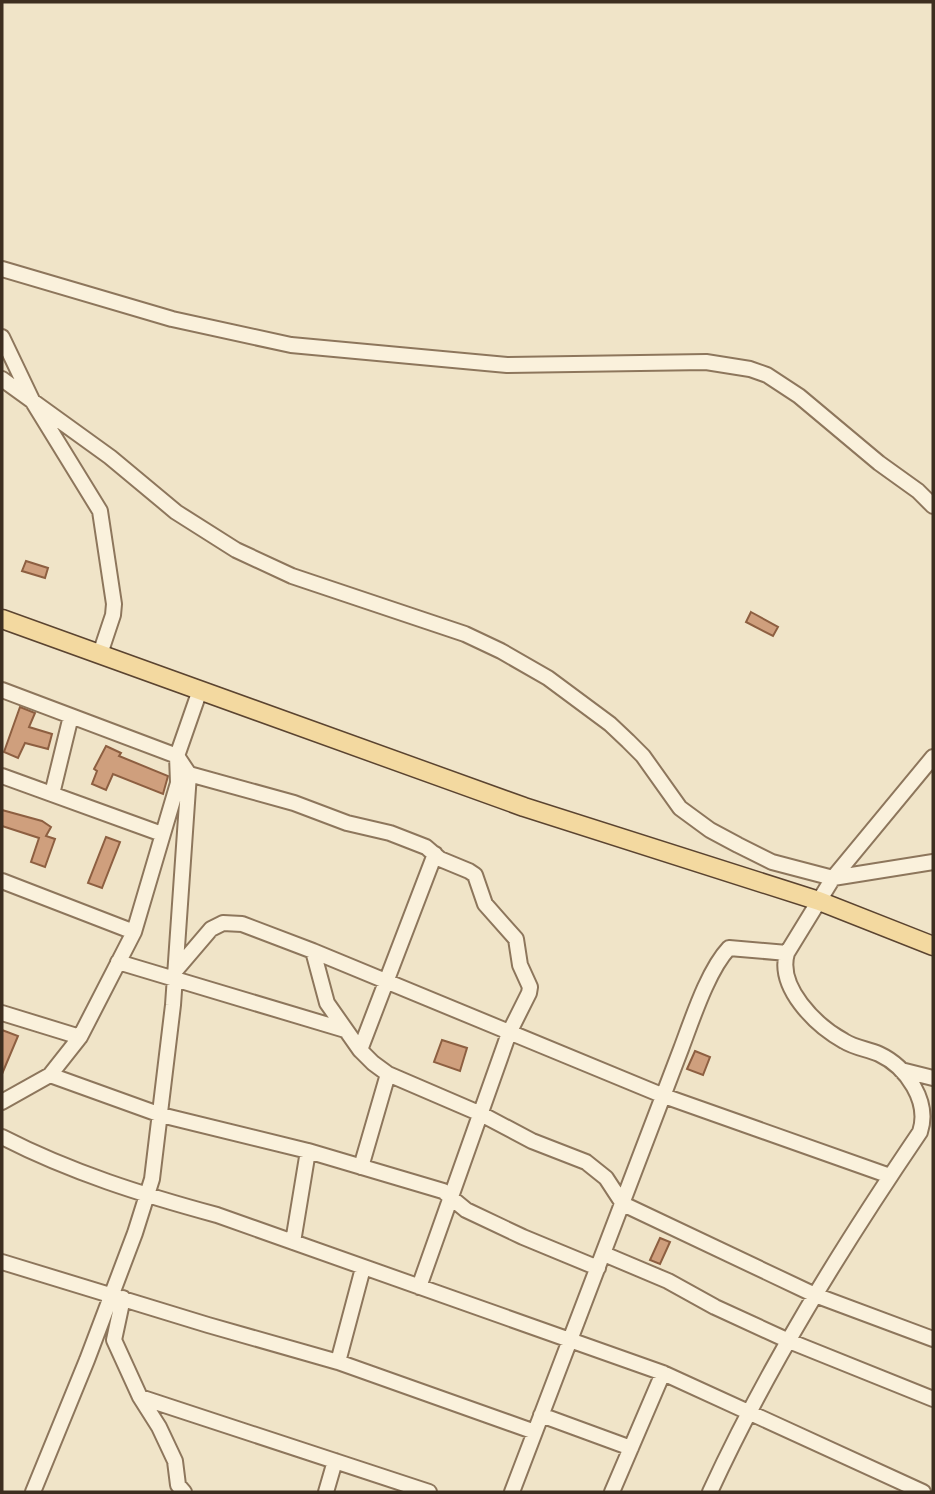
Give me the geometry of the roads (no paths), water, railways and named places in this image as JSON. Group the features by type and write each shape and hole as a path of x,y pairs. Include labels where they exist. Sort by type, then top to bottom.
{"main road":[{"path":"2,618 524,807 819,901 933,946"}],"street":[{"path":"2,269 172,319 291,345 507,365 706,362 750,369 768,375 799,396 933,506"},
{"path":"2,337 33,402 100,511 114,604 100,654"},
{"path":"2,379 110,457 176,512 236,551 292,576 465,634 536,671 610,724 643,756 680,808 710,830 772,862 833,877 933,862"},
{"path":"2,690 177,756 189,775 175,975 152,1179 118,1296 33,1492"},
{"path":"2,1102 50,1075 80,1037 134,932 178,783 177,756 201,690"},
{"path":"52,794 71,716"},
{"path":"711,1492 748,1412 815,1295 920,1132 923,1108 915,1088 901,1070 877,1053 844,1041 812,1016 786,978 783,965 787,953 833,877 933,757"},
{"path":"189,775 294,803 347,823 390,832 426,846 435,854 475,875 485,904 516,939 520,965 530,986 509,1033 419,1287"},
{"path":"2,776 162,834"},
{"path":"360,1050 435,854"},
{"path":"2,881 134,932"},
{"path":"175,975 211,929 223,923 242,924 664,1096 890,1176"},
{"path":"512,1492 703,994 729,948 787,953"},
{"path":"313,951 327,1003 360,1050 388,1074 481,1114 532,1141 586,1162 606,1178 622,1204 815,1295 933,1339"},
{"path":"118,962 175,975 345,1030"},
{"path":"2,1013 80,1037"},
{"path":"901,1070 933,1078"},
{"path":"361,1167 388,1074"},
{"path":"50,1075 161,1115 308,1151 443,1191 466,1210 523,1237 668,1281 715,1307 789,1341 933,1399"},
{"path":"2,1137 37,1155 148,1196 217,1215 293,1241 663,1373 923,1492"},
{"path":"293,1241 308,1151"},
{"path":"2,1262 338,1362 535,1432"},
{"path":"338,1362 363,1268"},
{"path":"118,1296 114,1340 140,1397 175,1461 178,1485 184,1492"},
{"path":"612,1492 663,1373"},
{"path":"140,1397 429,1492"},
{"path":"541,1415 631,1448"},
{"path":"326,1492 335,1461"}]}
